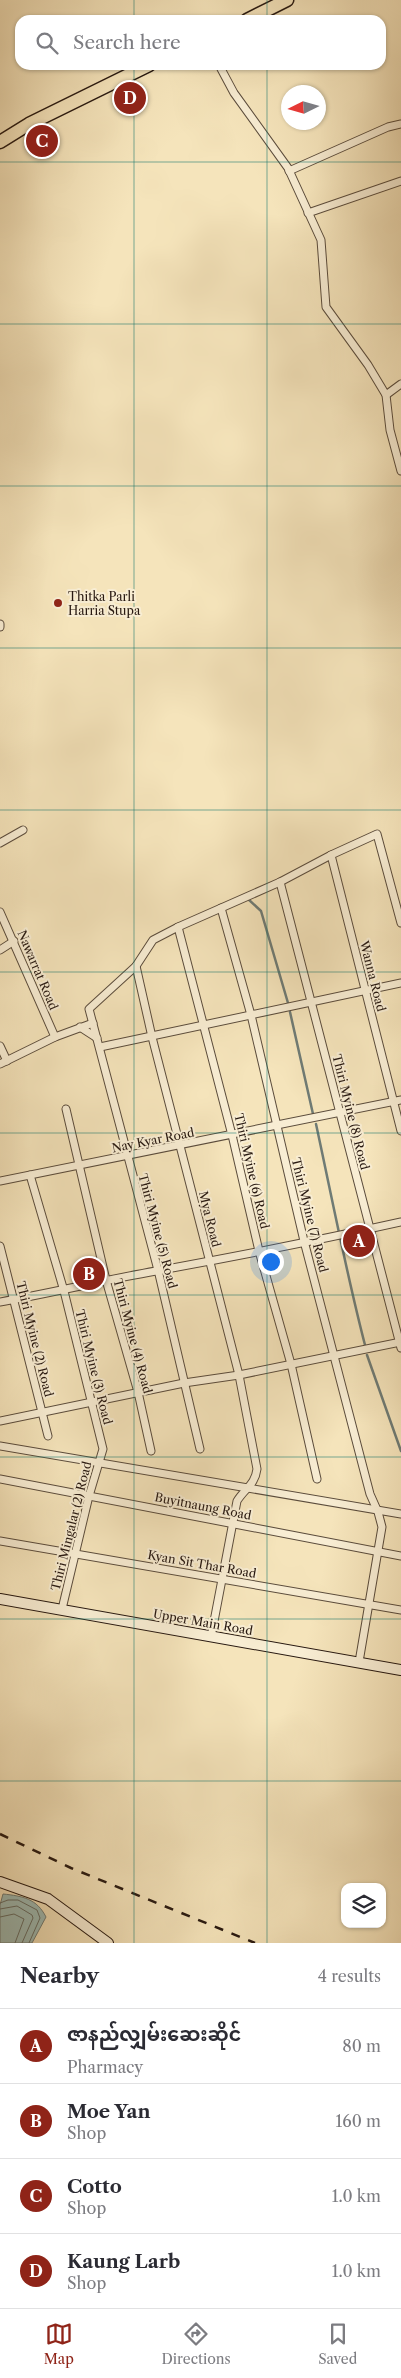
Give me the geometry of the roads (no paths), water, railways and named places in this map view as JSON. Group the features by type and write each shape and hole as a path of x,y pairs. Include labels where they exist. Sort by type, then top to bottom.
{"highway":[{"path":"257,15 287,0"},
{"path":"0,142 29,124 139,70"}],"main road":[{"name":"Upper Main Road","path":"0,1599 401,1670"},
{"path":"0,1882 48,1898 108,1943"}],"street":[{"path":"222,70 234,93 289,171 321,240 326,307 368,364 386,395 390,430 401,471"},
{"path":"289,171 388,127 401,124"},
{"path":"308,213 401,180"},
{"path":"386,395 401,384"},
{"path":"0,843 23,830"},
{"path":"0,1046 3,1063 55,1038 93,1023 89,1009 136,966 153,940 280,882 331,855 378,834 401,923"},
{"name":"Wanna Road","path":"331,855 365,990 397,1101 401,1132"},
{"name":"Thiri Myine (8) Road","path":"280,882 401,1344"},
{"name":"Thiri Myine (7) Road","path":"221,908 251,1015 276,1126 333,1357 370,1494 382,1526 359,1662"},
{"name":"Nawarrat Road","path":"0,912 14,940 55,1038"},
{"name":"Thiri Myine (6) Road","path":"178,927 232,1135 258,1251 291,1364 317,1479"},
{"path":"0,950 14,940"},
{"name":"Mya Road","path":"136,966 152,1037 239,1375 257,1470 255,1481 247,1488 238,1501 211,1636"},
{"path":"100,1047 401,983"},
{"name":"Thiri Myine (5) Road","path":"93,1023 126,1157 158,1270 200,1450"},
{"path":"80,1028 97,1038"},
{"name":"Nay Kyar Road","path":"0,1181 397,1101"},
{"name":"Thiri Myine (4) Road","path":"66,1109 106,1280 138,1392 151,1451"},
{"name":"Thiri Myine (3) Road","path":"30,1175 64,1291 103,1450 99,1464"},
{"path":"0,1302 64,1291 106,1280 158,1270 210,1262 401,1222"},
{"name":"Thiri Myine (2) Road","path":"0,1246 15,1299 48,1436"},
{"path":"0,1421 184,1383 239,1375 401,1344"},
{"path":"0,1446 378,1512 401,1514"},
{"name":"Thiri Mingalar (2) Road","path":"62,1609 89,1496 99,1464"},
{"name":"Buyitnaung Road","path":"0,1479 401,1556"},
{"name":"Kyan Sit Thar Road","path":"0,1541 401,1610"}],"water":[{"path":"3,1894 17,1896 34,1902 46,1917 32,1943 0,1943 0,1905"}],"waterway":[{"path":"248,899 261,911 288,1003"},
{"path":"290,1012 313,1114"},
{"path":"316,1124 345,1263 365,1345"},
{"path":"367,1355 401,1451"}],"railway":[{"path":"0,1834 71,1868 255,1943"}],"place":[{"name":"Kaung Larb","path":"130,98"},
{"name":"Cotto","path":"42,141"},
{"name":"Thitka Parli Harria Stupa","path":"58,603"},
{"name":"ဇာနည်လျှမ်းဆေးဆိုင်","path":"359,1241"},
{"name":"Moe Yan","path":"89,1274"}]}
